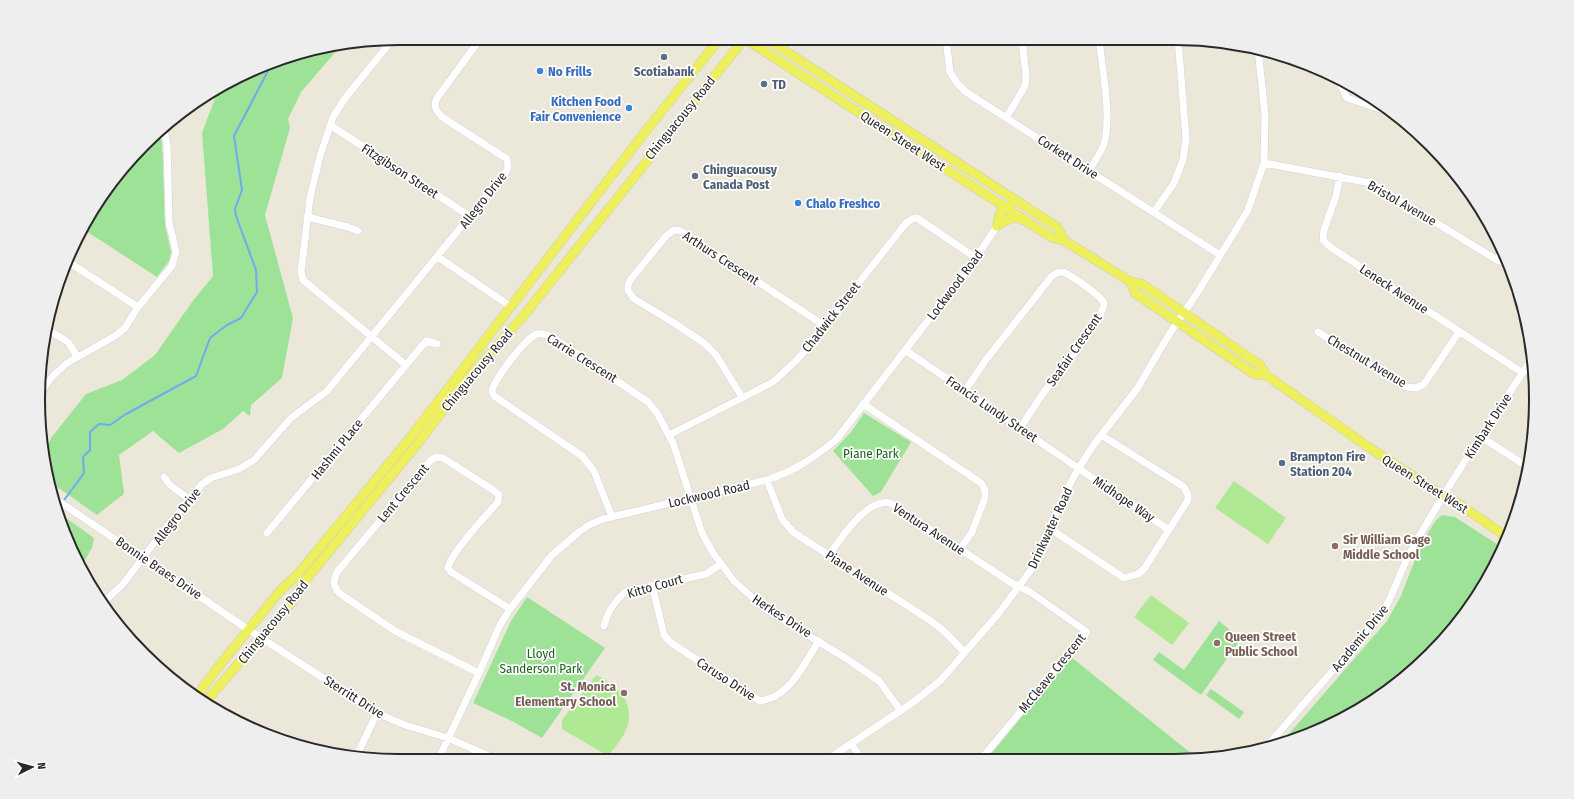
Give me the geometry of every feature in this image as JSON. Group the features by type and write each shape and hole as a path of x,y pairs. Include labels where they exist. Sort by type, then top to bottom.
{"main road":[{"name":"Chinguacousy Road","path":"200,692 280,591 299,573 410,438 510,306 714,45"},
{"name":"Chinguacousy Road","path":"209,698 292,602 304,582 419,442 461,386 525,314 738,45"},
{"name":"Queen Street West","path":"755,45 1052,237 1065,241 1131,282 1142,284 1260,365 1266,375 1367,446 1503,533"},
{"name":"Queen Street West","path":"777,45 1058,227"},
{"path":"898,138 905,128"},
{"path":"997,226 1000,214 1005,207 1015,205 1052,229 1058,227 1065,241"},
{"path":"997,226 1011,218 1018,217 1038,228"},
{"name":"Queen Street West","path":"1131,282 1135,294 1254,374 1266,375"}],"street":[{"name":"Allegro Drive","path":"107,599 123,584 189,499 206,481 239,470 254,460 290,418 327,391 471,217 506,172 508,163 503,156 442,117 435,109 437,98 476,45"},
{"name":"Corkett Drive","path":"947,45 950,72 966,92 1220,255"},
{"path":"1006,118 1025,86 1022,45"},
{"path":"1089,171 1104,144 1107,128 1107,111 1100,45"},
{"path":"1154,212 1174,183 1183,160 1186,138 1178,45"},
{"path":"387,46 337,109 330,125 316,175 307,218 301,277 406,365"},
{"name":"Drinkwater Road","path":"836,754 901,711 941,680 999,613 1018,586 1026,578 1034,564 1063,497 1078,469 1101,435 1137,389 1177,322 1248,210 1264,163 1265,115 1259,55"},
{"path":"1342,87 1347,98 1374,107"},
{"name":"Fitzgibson Street","path":"330,125 471,217"},
{"path":"46,386 59,370 77,356 120,333 125,328 138,307 172,266 176,256 169,222 167,145 164,135"},
{"name":"Bristol Avenue","path":"1264,163 1371,183 1501,261"},
{"name":"Leneck Avenue","path":"1340,176 1336,196 1324,230 1323,240 1330,247 1522,373"},
{"path":"307,218 348,227 358,231"},
{"name":"Chadwick Street","path":"669,435 773,382 797,360 888,245 906,223 912,219 917,218 976,258"},
{"name":"Lockwood Road","path":"441,754 500,625 510,608 552,555 589,525 612,517 767,480 783,475 809,461 836,440 976,258 997,226"},
{"name":"Arthurs Crescent","path":"742,397 716,355 704,343 633,298 628,290 628,285 631,279 666,236 674,230 681,231 825,326"},
{"path":"438,257 510,306"},
{"path":"72,264 138,307"},
{"name":"Seafair Crescent","path":"965,391 985,361 1050,277 1059,272 1066,274 1100,297 1104,303 1104,306 1084,341 1037,402 1020,428"},
{"path":"52,332 68,342 77,356"},
{"name":"Chestnut Avenue","path":"1318,332 1406,387 1416,388 1424,384 1459,332"},
{"name":"Carrie Crescent","path":"612,517 594,471 582,456 494,396 492,392 493,384 532,336 544,334 552,337 648,402 669,435 690,499"},
{"name":"Hashmi PLace","path":"267,533 426,341 437,344"},
{"name":"Francis Lundy Street","path":"905,350 1078,469"},
{"name":"Kimbark Drive","path":"1444,496 1527,366"},
{"path":"863,404 966,472 984,486 986,494 980,512 972,532 960,549"},
{"path":"1049,528 1124,578 1138,574 1144,569 1188,500 1184,487 1101,435"},
{"path":"1481,437 1523,465"},
{"name":"Lent Crescent","path":"479,673 395,631 339,593 334,586 333,580 337,572 430,461 436,458 443,458 499,495 498,502 456,552 449,563 448,568 451,572 510,608"},
{"name":"Midhope Way","path":"1078,469 1169,530"},
{"path":"164,477 170,485 189,499"},
{"name":"Piane Avenue","path":"767,480 782,519 793,532 931,621 946,633 965,653"},
{"name":"Academic Drive","path":"1274,740 1381,615 1393,594 1412,549 1444,496"},
{"name":"Herkes Drive","path":"690,499 702,533 721,564 734,581 764,608 819,641 879,681 901,711"},
{"name":"Bonnie Braes Drive","path":"61,502 261,638"},
{"name":"Ventura Avenue","path":"829,555 848,528 866,511 877,504 886,502 890,503 1018,586"},
{"name":"Kitto Court","path":"604,626 606,615 625,592 706,574 721,564"},
{"name":"Caruso Drive","path":"652,585 664,635 670,642 760,701 768,700 777,696 790,685 819,641"},
{"name":"McCleave Crescent","path":"985,754 1088,632 1030,592 1018,586"},
{"name":"Sterritt Drive","path":"261,638 377,713 405,725 448,738 484,754"},
{"path":"359,751 377,713"},
{"path":"851,744 858,754"}],"green space":[{"path":"337,51 301,92 288,119 290,128 265,215 293,318 282,378 251,405 250,416 243,411 223,429 179,453 153,431 119,455 124,493 97,515 56,486 48,446 51,438 86,394 122,380 155,355 192,302 213,276 202,133 216,96 222,92 264,72 286,64 308,57"},
{"path":"160,138 162,141 165,225 171,252 169,261 157,277 87,232 92,222 118,184 133,166"},
{"name":"Piane Park","path":"864,413 911,442 881,492 873,496 833,451 851,432"},
{"path":"1234,481 1286,518 1268,544 1215,508"},
{"path":"1442,515 1455,517 1498,544 1482,577 1456,615 1425,650 1390,681 1352,707 1310,727 1288,735 1387,621 1401,596 1421,544 1436,520"},
{"path":"66,518 94,538 92,548 84,561"},
{"path":"1151,595 1189,623 1172,645 1134,617"},
{"name":"Lloyd Sanderson Park","path":"527,597 605,648 542,738 512,721 473,703 511,621"},
{"path":"1219,621 1241,639 1201,695 1153,660 1159,652 1184,670"},
{"path":"1071,657 1191,753 1174,754 991,754"},
{"path":"596,675 609,682 620,692 629,711 629,719 626,729 621,739 610,754 605,754 562,729 562,720"},
{"path":"1211,689 1244,712 1239,719 1206,695"}],"waterway":[{"path":"61,504 84,473 83,457 90,450 90,432 99,424 110,425 126,414 196,376 210,338 227,325 241,318 257,292 256,270 236,216 235,209 242,190 234,136 268,71"}],"place":[{"name":"Scotiabank","path":"664,57"},
{"name":"No Frills","path":"540,71"},
{"name":"TD","path":"764,84"},
{"name":"Kitchen Food Fair Convenience","path":"629,108"},
{"name":"Chinguacousy Canada Post","path":"695,176"},
{"name":"Chalo Freshco","path":"798,203"},
{"name":"Brampton Fire Station 204","path":"1282,463"},
{"name":"Sir William Gage Middle School","path":"1335,546"},
{"name":"Queen Street Public School","path":"1217,643"},
{"name":"St. Monica Elementary School","path":"624,693"}]}
